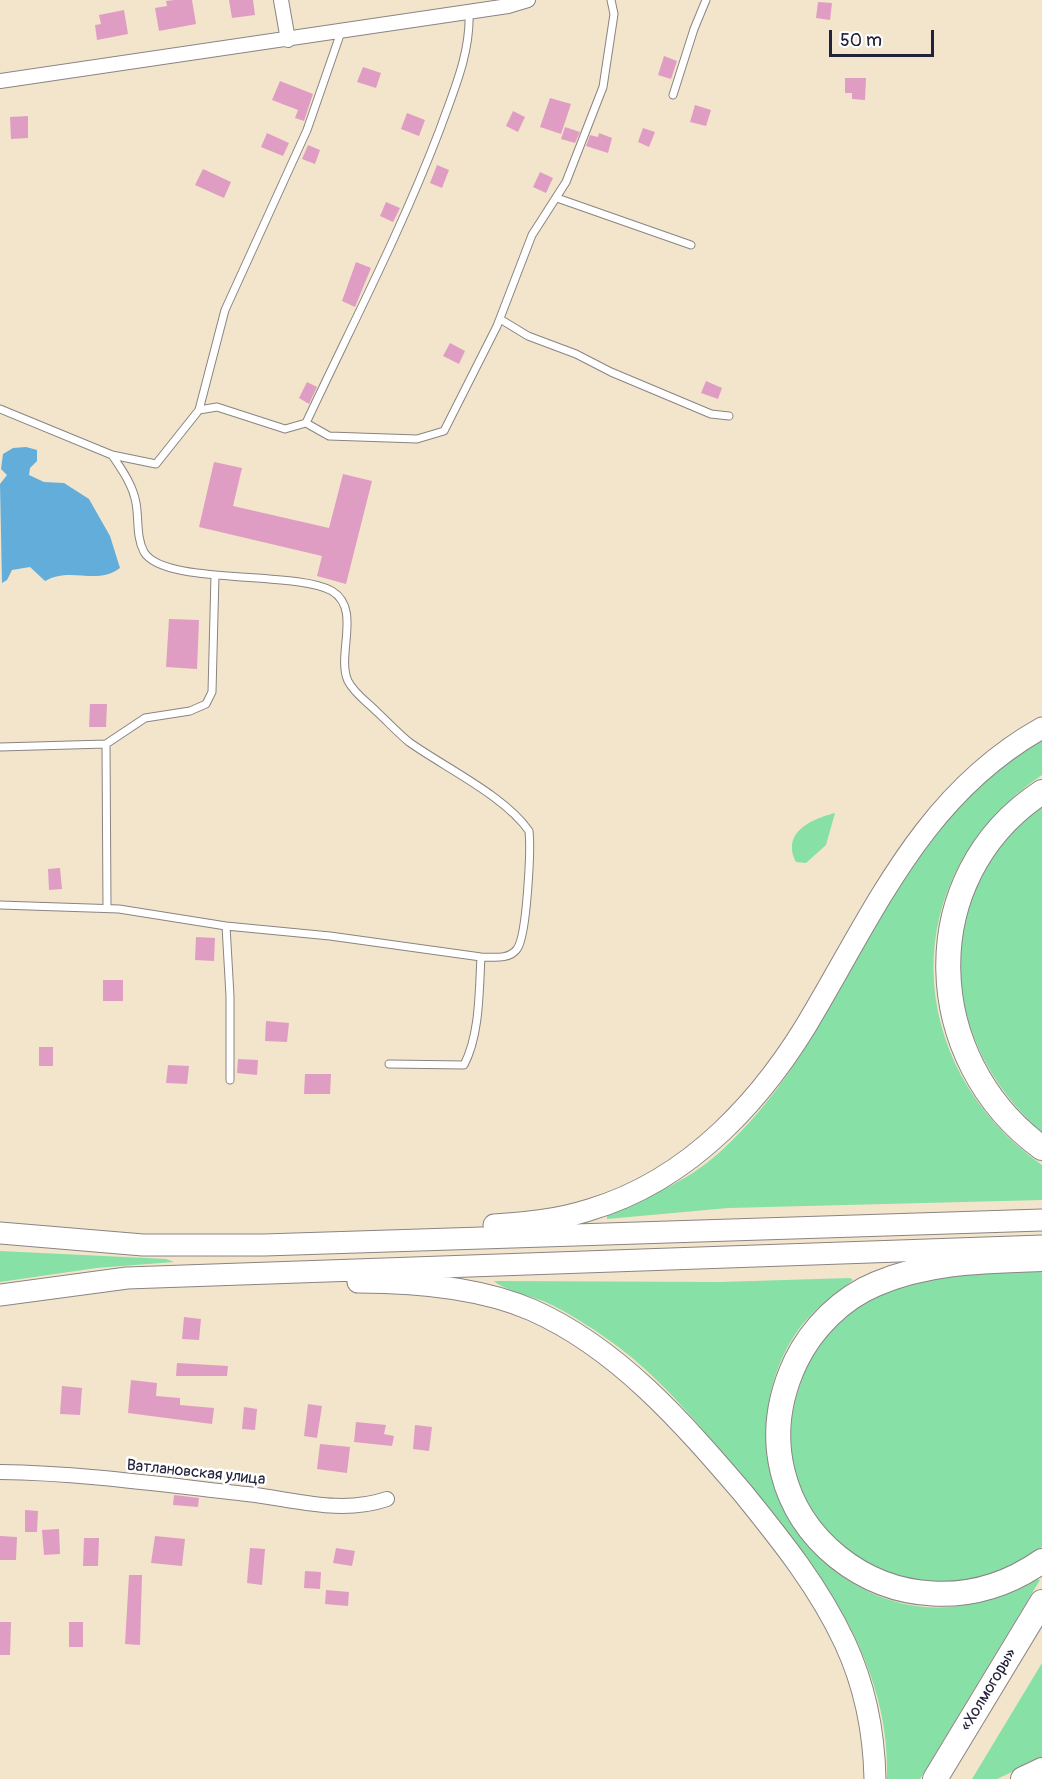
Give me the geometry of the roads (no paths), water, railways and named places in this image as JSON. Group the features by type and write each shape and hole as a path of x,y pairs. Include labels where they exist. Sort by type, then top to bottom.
{"highway":[{"path":"1042,792 1007,822 976,862 956,909 948,967 956,1029 973,1069 1006,1116 1042,1148"},
{"path":"1042,1259 973,1261 937,1267 895,1277 855,1295 825,1320 801,1350 784,1396 780,1441 788,1487 808,1526 840,1559 885,1585 920,1594 967,1594 997,1585 1042,1561"},
{"name":"«Холмогоры»","path":"935,1779 1042,1602"},
{"name":"«Холмогоры»","path":"954,1779 1042,1633"},
{"path":"1023,1779 1042,1770"}],"main road":[{"path":"264,1245 560,1218 619,1199 681,1165 721,1133 767,1082 816,1009 891,879 934,818 985,766 1042,728"},
{"path":"0,1233 133,1244 264,1245 1042,1220"},
{"path":"0,1295 106,1280 211,1274 1042,1246"},
{"path":"211,1274 295,1282 415,1286 492,1296 551,1320 611,1358 667,1409 716,1462 774,1531 813,1585 845,1644 859,1679 873,1740 875,1779"}],"street":[{"path":"281,0 288,40"},
{"path":"0,81 341,32 528,0"},
{"name":"Ватлановская улица","path":"0,1472 37,1472 352,1508 387,1499"}],"lane":[{"path":"199,411 217,407 285,429 306,423 329,436 417,439 444,431 500,319 532,235 566,182 603,87 614,14 611,0"},
{"path":"673,95 706,0"},
{"path":"306,423 418,185 456,85 470,35 469,11"},
{"path":"0,409 112,455 156,464 199,411 225,310 307,130 341,32"},
{"path":"557,198 691,245"},
{"path":"500,319 528,336 576,354 622,377 711,414 729,416"},
{"path":"0,905 107,908 226,926 330,936 481,957 503,958 517,949 523,932 529,831 523,823 480,789 408,741 359,695 348,681 345,664 347,614 333,591 295,582 215,575 155,562 145,553 138,531 133,494 127,477 112,455"},
{"path":"0,747 106,744 145,718 190,711 206,704 212,692 215,575"},
{"path":"106,744 107,908"},
{"path":"226,926 230,996 230,1080"},
{"path":"389,1064 464,1065 469,1056 478,1005 481,957"}],"water":[{"path":"26,447 37,450 37,461 30,468 29,475 44,482 64,483 89,499 110,536 120,568 102,576 64,575 45,581 30,567 12,570 7,580 2,583 0,484 7,475 1,469 3,454 13,448"}]}
